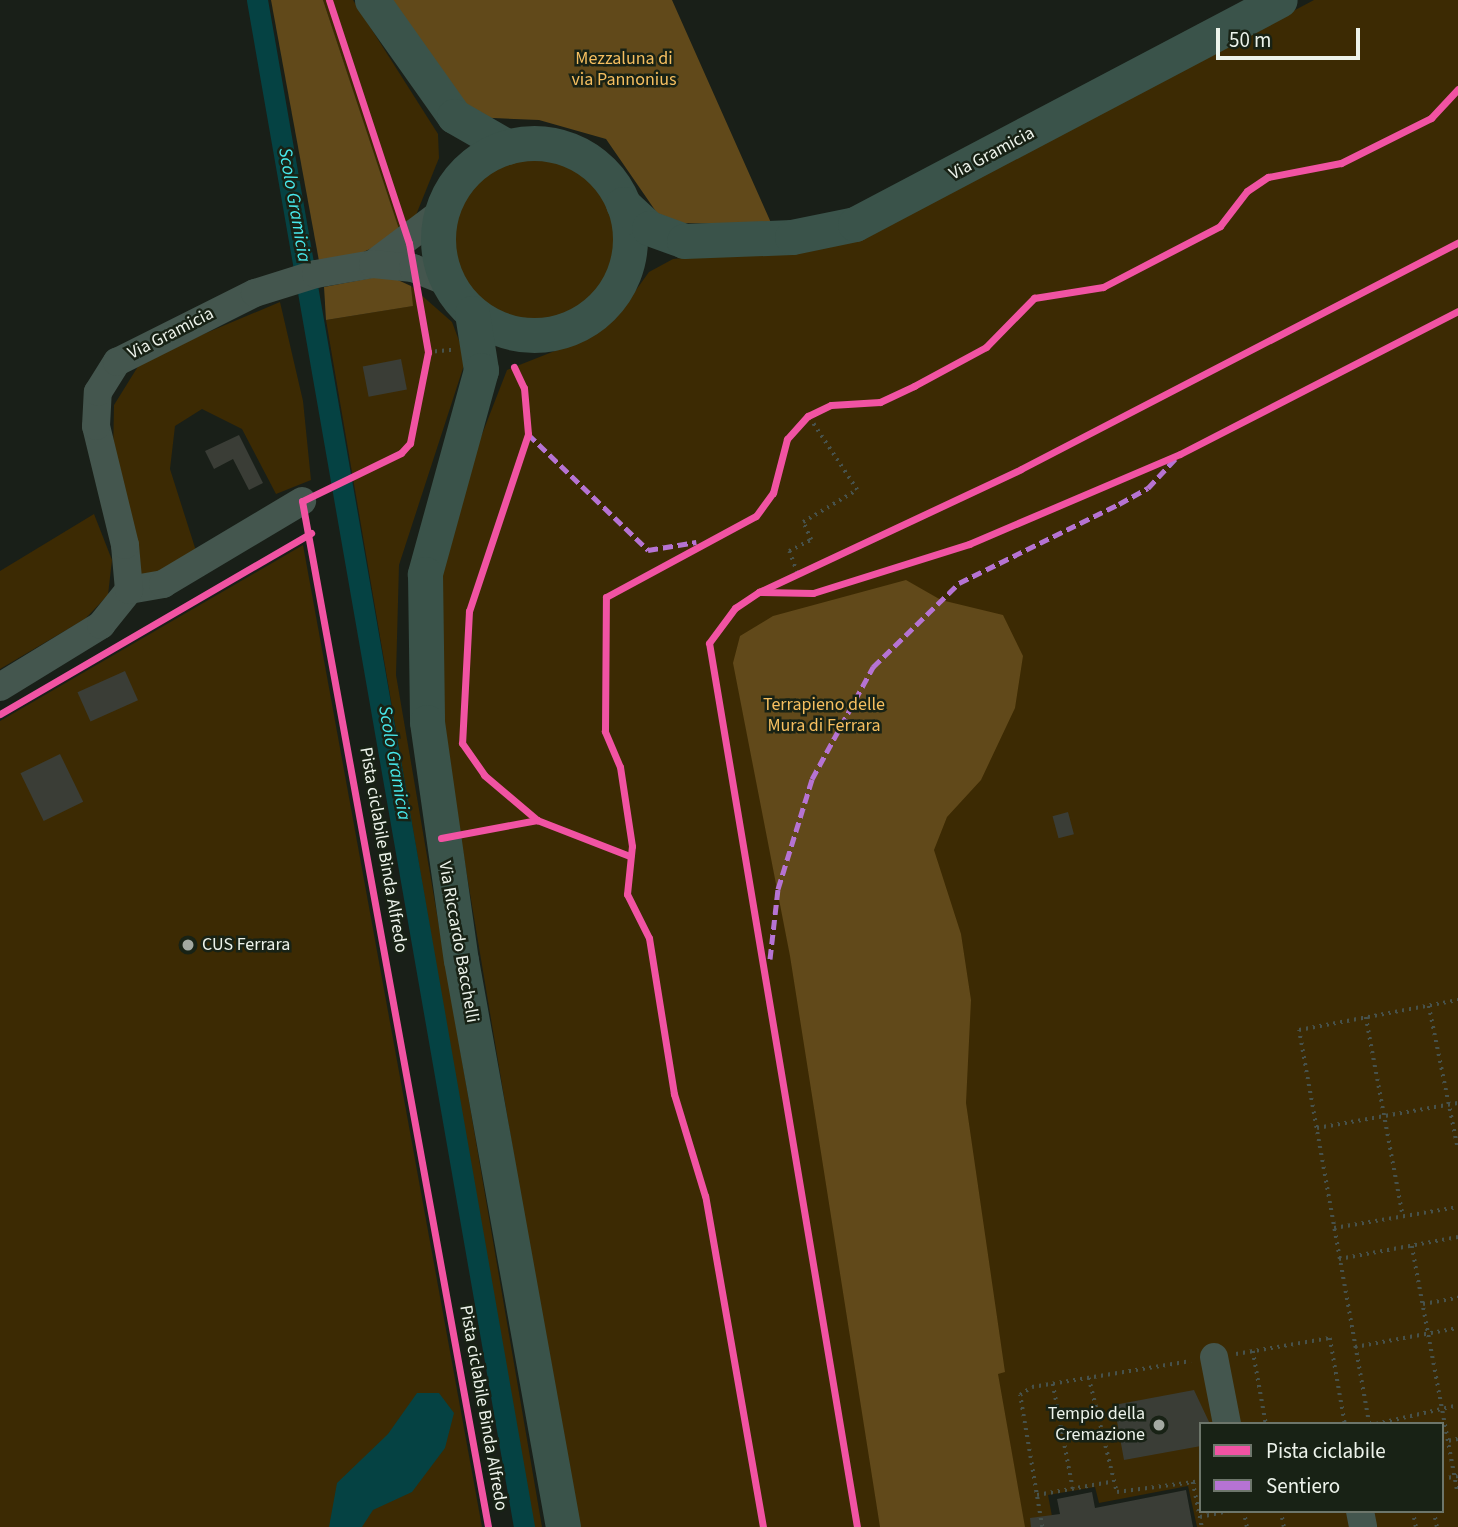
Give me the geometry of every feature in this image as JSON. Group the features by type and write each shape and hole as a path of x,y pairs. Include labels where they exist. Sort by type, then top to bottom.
{"main road":[{"path":"372,0 438,99 468,129 508,147"},
{"name":"Via Gramicia","path":"684,241 648,258 580,323 535,335 494,326 472,313 448,282 439,247 448,199 477,163 508,147 547,144 572,152 597,168 622,204 649,228 684,241 792,237 855,225 1280,0"},
{"path":"438,99 453,138 448,199"},
{"name":"Via Gramicia","path":"619,284 629,242 622,204"},
{"name":"Via Riccardo Bacchelli","path":"472,313 480,352 477,392 429,549 426,710 440,838 555,1510 564,1527"},
{"name":"Via Riccardo Bacchelli","path":"477,392 501,359 535,335"}],"street":[{"name":"Via Gramicia","path":"373,264 448,199"},
{"name":"Via Gramicia","path":"129,590 125,545 96,426 105,376 133,350 281,283 373,264 413,268 448,282"},
{"path":"0,687 101,625 129,590 163,584 302,501"},
{"path":"1214,1357 1227,1422"}],"path":[{"path":"763,1527 705,1196 674,1094 649,938 627,894 630,856 620,767 605,732 606,597 756,516 774,493 787,439 808,416 831,405 880,402 914,386 986,347 1034,298 1103,287 1220,226 1247,191 1268,177 1341,163 1432,118 1458,89"},
{"path":"426,341 427,363"},
{"path":"797,573 789,551 811,540 803,522 857,490 808,416"},
{"path":"619,851 630,856"},
{"path":"1369,1422 1299,1030 1458,1000"},
{"path":"1429,1006 1458,1148"},
{"path":"1366,1017 1403,1216"},
{"path":"1317,1128 1458,1103"},
{"path":"1334,1228 1458,1207"},
{"path":"1339,1259 1458,1237"},
{"path":"1412,1245 1458,1493"},
{"path":"1423,1304 1458,1298"},
{"path":"1355,1347 1458,1328"},
{"path":"1042,1527 1020,1395 1053,1384 1330,1338 1345,1422"},
{"path":"1252,1351 1266,1422"},
{"path":"1090,1378 1110,1482 1128,1495 1199,1481"},
{"path":"1053,1384 1073,1489"},
{"path":"1385,1422 1458,1405"},
{"path":"1444,1442 1458,1439"},
{"path":"1037,1495 1110,1482"},
{"path":"1193,1482 1199,1512"},
{"path":"1199,1513 1202,1527"},
{"path":"1200,1517 1219,1513"}],"green space":[{"path":"271,0 323,0 401,235 359,254 319,261"},
{"path":"323,0 353,0 438,134 439,158 414,220 401,235"},
{"name":"Mezzaluna di via Pannonius","path":"391,0 672,0 772,225 682,223 657,213 606,139 539,120 471,117"},
{"name":"Terrapieno delle Mura di Ferrara","path":"1314,0 1458,0 1458,1527 1197,1527 1188,1486 1099,1503 1095,1487 1048,1495 1054,1527 576,1527 446,750 437,598 458,496 507,370 590,337 615,319 649,272 673,259 859,241"},
{"path":"534,157 565,163 592,181 610,208 616,239 610,270 592,297 565,315 534,321 503,315 476,297 458,270 452,239 458,208 476,181 503,163"},
{"path":"387,275 411,286 413,306 326,320 324,287"},
{"path":"411,286 452,322 466,359 399,565 396,675 542,1527 532,1527 326,320 412,306"},
{"path":"280,302 303,401 311,480 276,494 242,429 202,409 175,426 170,469 197,554 162,575 141,577 113,457 114,405 142,360"},
{"path":"94,514 112,560 108,595 85,619 0,669 0,571"},
{"name":"CUS Ferrara","path":"303,545 482,1527 0,1527 0,721"},
{"name":"Terrapieno delle Mura di Ferrara","path":"906,580 941,600 1003,615 1023,656 1015,708 981,780 947,817 934,850 961,934 971,1000 966,1103 1005,1372 998,1374 1025,1527 880,1527 790,956 733,663 740,636 773,616"}],"water":[{"path":"417,1393 439,1393 454,1413 445,1448 412,1492 373,1510 362,1527 329,1527 337,1483 388,1434"}],"building":[{"path":"401,359 407,389 369,397 363,366"},
{"path":"239,435 263,483 249,490 233,459 214,469 205,451"},
{"path":"125,671 138,700 91,721 77,692"},
{"path":"60,754 83,802 44,821 20,773"},
{"path":"1068,812 1074,834 1058,838 1053,816"},
{"name":"Tempio della Cremazione","path":"1194,1390 1209,1422 1199,1422 1199,1446 1124,1460 1114,1405"},
{"path":"1186,1490 1193,1527 1031,1527 1030,1518 1060,1514 1057,1499 1092,1492 1095,1508"}],"waterway":[{"name":"Scolo Gramicia","path":"257,0 524,1527"}],"marked path":[{"path":"528,434 648,550 696,542"},
{"path":"770,959 778,889 812,779 873,667 959,583 1148,488 1175,459"}],"cycle path":[{"name":"Pista ciclabile Binda Alfredo","path":"329,0 409,243 428,352 410,443 401,453 302,501 488,1527"},
{"path":"763,1527 705,1196 674,1094 649,938 627,894 632,846 620,767 605,731 606,597 756,516 773,493 787,439 808,416 831,405 880,402 914,386 986,347 1034,298 1103,287 1220,226 1247,191 1268,177 1341,163 1431,118 1458,89"},
{"path":"857,1527 709,643 735,608 759,592 1021,469 1458,242"},
{"path":"759,592 813,593 969,544 1180,454 1458,311"},
{"path":"514,367 524,388 528,434 469,611 462,743 484,775 537,820 630,856"},
{"path":"0,714 311,533"},
{"path":"441,838 537,820"}],"place":[{"name":"CUS Ferrara","path":"188,945"},
{"name":"Tempio della Cremazione","path":"1159,1425"}]}
